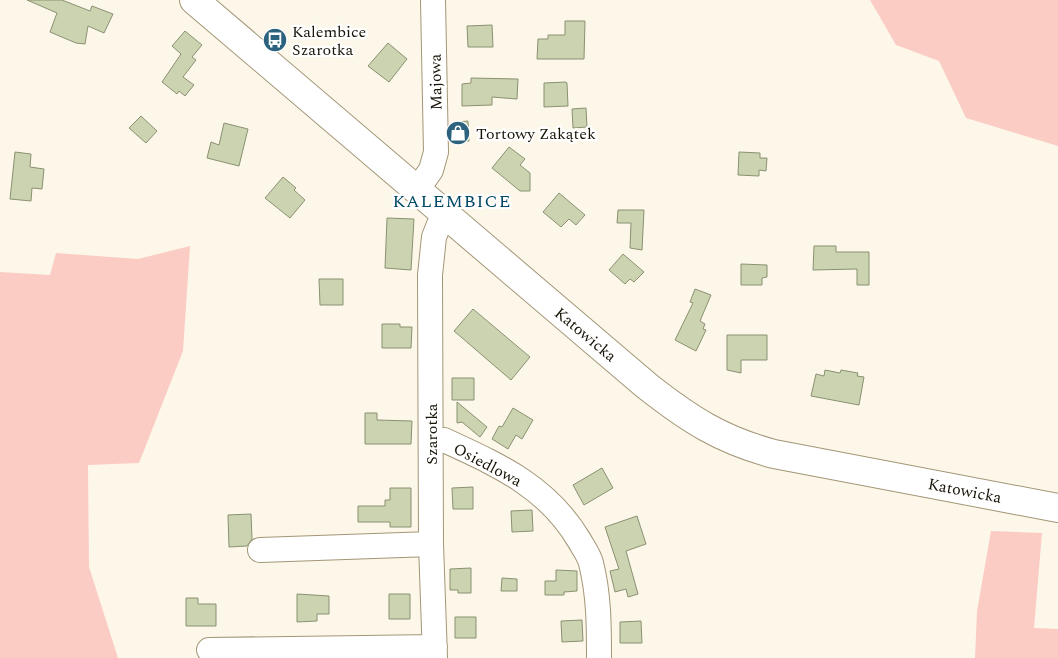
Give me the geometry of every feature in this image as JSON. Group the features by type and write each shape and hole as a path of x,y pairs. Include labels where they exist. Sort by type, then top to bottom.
{"main road":[{"name":"Katowicka","path":"194,0 647,386 682,413 713,432 736,442 774,454 1058,508"}],"street":[{"name":"Majowa","path":"417,190 430,170 436,152 433,0"},
{"name":"Szarotka","path":"435,653 431,544 430,275 434,237 444,212"},
{"name":"Osiedlowa","path":"431,439 444,440 515,475 552,504 570,525 591,561 598,605 599,658"},
{"path":"260,550 431,544"},
{"path":"209,650 435,653"}],"shaded area":[{"path":"870,0 1058,0 1058,146 966,118 939,61 896,45"},
{"path":"190,246 183,351 139,463 88,465 89,567 118,658 0,658 0,272 50,275 56,253 138,259"},
{"path":"991,531 1042,533 1034,628 1058,629 1058,658 975,658 977,611"}],"building":[{"path":"27,0 62,0 90,11 92,6 113,14 104,33 88,26 85,44 76,43 50,32 57,13"},
{"path":"565,21 585,21 584,59 537,59 538,39 548,39 548,35 565,35"},
{"path":"492,25 493,47 468,47 467,26"},
{"path":"185,31 202,45 192,57 196,60 183,77 194,85 185,96 179,91 177,94 162,82 181,54 172,46"},
{"path":"388,43 407,59 389,82 368,66"},
{"path":"471,78 518,79 517,99 492,97 492,105 462,106 462,84 471,83"},
{"path":"566,82 568,106 544,107 544,83"},
{"path":"586,108 587,127 573,128 572,109"},
{"path":"141,116 157,131 146,143 129,128"},
{"path":"468,121 469,141 457,142 456,122"},
{"path":"224,123 248,129 239,166 207,158 211,142 219,145"},
{"path":"509,147 525,159 520,165 530,173 530,191 520,191 492,168"},
{"path":"15,152 31,154 30,167 44,169 42,189 32,188 31,201 10,199"},
{"path":"739,152 760,153 760,158 767,158 766,171 759,170 759,176 738,175"},
{"path":"283,177 296,188 294,190 305,200 290,218 265,198"},
{"path":"559,193 585,215 576,225 569,219 561,227 543,212"},
{"path":"618,210 644,210 642,250 630,248 631,223 617,223"},
{"path":"387,218 414,219 411,270 385,268"},
{"path":"814,246 836,246 836,252 869,252 869,285 857,285 857,269 813,270"},
{"path":"623,254 644,272 634,282 630,279 625,284 609,270"},
{"path":"741,264 767,265 767,277 762,278 762,285 741,285"},
{"path":"319,279 343,279 343,305 320,305"},
{"path":"695,289 711,295 700,321 705,324 703,329 706,330 696,351 675,340 693,303 690,302"},
{"path":"473,309 530,357 511,380 454,331"},
{"path":"382,324 400,324 400,327 412,327 411,348 382,348"},
{"path":"727,335 767,335 767,360 741,360 741,373 727,370"},
{"path":"825,370 840,373 841,370 858,373 857,376 864,377 859,405 811,396 816,374 824,376"},
{"path":"452,378 474,378 474,400 452,400"},
{"path":"457,402 487,427 480,437 462,422 457,423"},
{"path":"513,408 533,420 522,439 516,435 508,449 492,439 499,426 502,427"},
{"path":"365,413 377,413 377,420 412,421 411,444 365,444"},
{"path":"602,468 613,488 584,505 573,485"},
{"path":"473,487 473,509 453,509 452,488"},
{"path":"390,488 411,488 411,527 390,527 390,522 358,522 358,506 385,506 385,500 390,500"},
{"path":"532,510 533,531 512,532 511,511"},
{"path":"251,514 252,539 247,546 229,547 228,515"},
{"path":"637,516 646,544 626,551 638,594 628,597 626,589 615,592 610,571 619,569 605,527"},
{"path":"471,568 471,593 458,593 458,590 450,590 450,569"},
{"path":"556,570 577,571 577,591 564,592 564,595 545,595 545,581 556,581"},
{"path":"502,578 517,579 517,591 501,591"},
{"path":"297,594 329,596 329,614 317,614 317,621 297,622"},
{"path":"389,594 410,594 410,619 389,619"},
{"path":"186,598 198,598 198,604 216,604 216,626 186,626"},
{"path":"455,617 476,617 476,638 455,638"},
{"path":"582,620 583,641 562,642 561,621"},
{"path":"641,621 642,643 620,643 620,622"}],"place":[{"name":"Kalembice Szarotka","path":"275,40"},
{"name":"Tortowy Zakątek","path":"458,133"}],"district":[{"name":"KALEMBICE","path":"452,201"}]}
